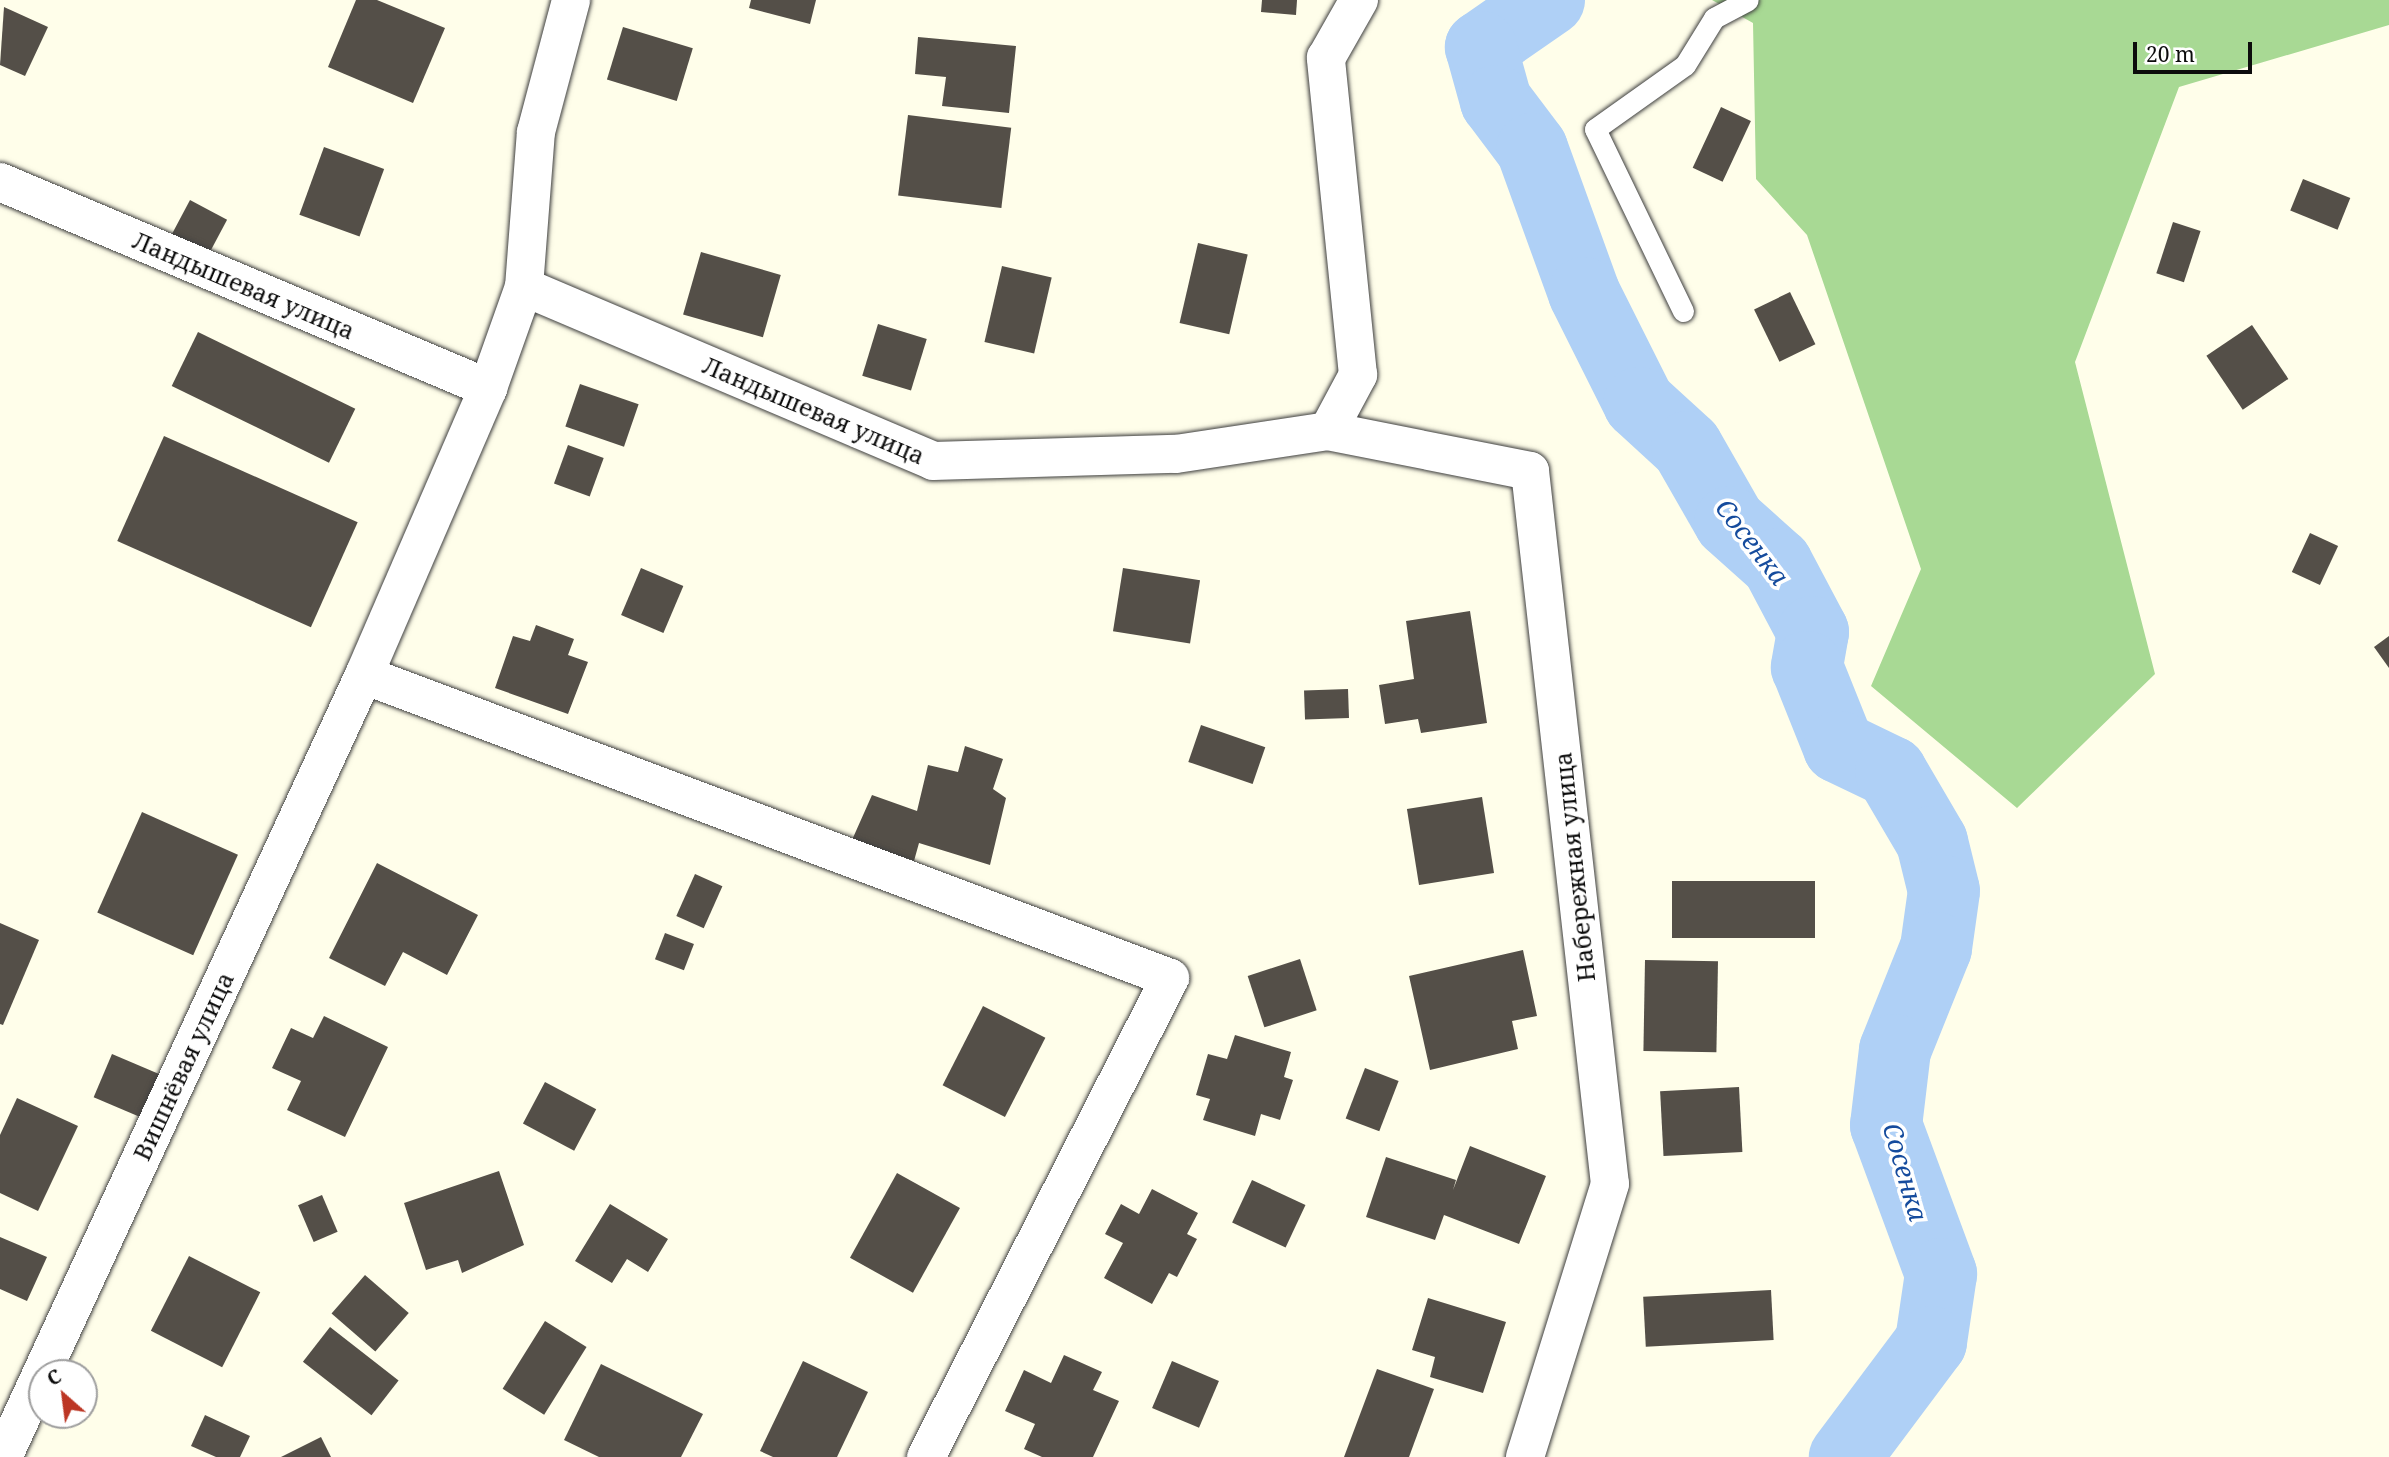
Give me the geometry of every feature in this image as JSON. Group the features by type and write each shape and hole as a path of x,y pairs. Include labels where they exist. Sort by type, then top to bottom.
{"street":[{"path":"488,388 523,287 536,132 571,0"},
{"path":"1328,431 1358,375 1326,58 1359,0"},
{"name":"Ландышевая улица","path":"0,182 488,388"},
{"name":"Ландышевая улица","path":"523,287 933,461 1176,454 1328,431"},
{"name":"Вишнёвая улица","path":"3,1457 364,675 488,388"},
{"name":"Набережная улица","path":"1328,431 1530,471 1610,1184 1525,1457"},
{"path":"364,675 1170,978 926,1457"}],"lane":[{"path":"1683,311 1595,128 1685,65 1714,18 1748,0"}],"green space":[{"path":"1712,0 2389,0 2389,25 2179,87 2075,362 2155,674 2017,808 1871,686 1921,569 1807,235 1756,179 1753,23"}],"building":[{"path":"356,0 377,0 445,28 413,103 328,67"},
{"path":"751,0 816,0 810,24 749,8"},
{"path":"1262,0 1297,0 1296,15 1261,12"},
{"path":"4,7 48,27 25,76 0,65"},
{"path":"623,27 693,48 677,101 607,80"},
{"path":"918,37 1016,46 1009,113 942,106 946,77 915,74"},
{"path":"1721,107 1751,121 1723,182 1693,168"},
{"path":"908,115 1011,128 1001,208 898,195"},
{"path":"324,147 384,169 360,237 299,215"},
{"path":"2303,179 2350,198 2338,230 2290,211"},
{"path":"190,200 227,220 204,264 167,244"},
{"path":"2173,222 2201,231 2184,282 2156,273"},
{"path":"1198,243 1248,254 1229,334 1180,323"},
{"path":"701,252 781,275 763,337 683,314"},
{"path":"1002,266 1052,277 1034,353 984,342"},
{"path":"1790,292 1815,344 1779,362 1754,310"},
{"path":"878,324 927,339 911,391 862,376"},
{"path":"2252,325 2288,379 2243,410 2206,356"},
{"path":"198,332 355,409 329,463 172,386"},
{"path":"580,384 639,404 624,447 565,427"},
{"path":"164,436 358,522 311,627 117,541"},
{"path":"568,445 604,458 590,497 554,484"},
{"path":"2310,533 2338,546 2320,585 2292,572"},
{"path":"641,568 683,586 663,633 621,615"},
{"path":"1123,568 1200,580 1190,643 1113,631"},
{"path":"1470,611 1487,723 1421,733 1418,719 1385,724 1379,685 1414,679 1406,621"},
{"path":"536,625 574,639 568,655 588,662 568,714 495,688 513,636 530,641"},
{"path":"2389,636 2389,668 2374,647"},
{"path":"1348,689 1349,718 1305,720 1304,691"},
{"path":"1201,725 1265,747 1253,784 1188,762"},
{"path":"965,746 1003,759 993,789 1006,798 990,865 919,843 914,861 852,840 872,795 917,811 928,765 958,772"},
{"path":"1482,797 1494,873 1419,885 1407,809"},
{"path":"142,812 238,855 193,955 97,912"},
{"path":"377,863 478,915 447,975 403,952 385,986 329,958"},
{"path":"695,874 722,886 704,928 676,916"},
{"path":"1672,881 1815,881 1815,938 1672,938"},
{"path":"0,923 39,940 3,1025 0,1024"},
{"path":"665,933 694,944 684,970 655,959"},
{"path":"1523,950 1537,1016 1512,1021 1518,1049 1430,1070 1409,976"},
{"path":"1300,959 1317,1010 1264,1027 1248,976"},
{"path":"1645,960 1718,961 1716,1052 1643,1051"},
{"path":"983,1006 1045,1038 1005,1117 943,1085"},
{"path":"324,1016 388,1047 345,1137 287,1110 301,1081 272,1068 291,1028 313,1038"},
{"path":"1235,1035 1291,1052 1284,1077 1293,1080 1280,1120 1261,1114 1255,1136 1203,1120 1210,1099 1196,1095 1208,1054 1227,1059"},
{"path":"112,1054 161,1075 142,1118 94,1097"},
{"path":"1365,1068 1399,1081 1379,1131 1346,1118"},
{"path":"545,1082 596,1109 574,1151 523,1123"},
{"path":"1739,1087 1742,1152 1664,1156 1660,1091"},
{"path":"17,1098 78,1126 38,1211 0,1193 0,1135"},
{"path":"1470,1146 1546,1176 1519,1244 1444,1215 1435,1240 1366,1217 1386,1157 1456,1180 1453,1190"},
{"path":"499,1171 524,1245 462,1273 458,1260 426,1270 404,1203"},
{"path":"897,1173 960,1208 913,1293 850,1258"},
{"path":"1252,1180 1305,1205 1286,1248 1232,1223"},
{"path":"1152,1189 1198,1213 1187,1234 1197,1239 1177,1277 1169,1273 1152,1304 1104,1278 1123,1243 1105,1234 1121,1204 1139,1214"},
{"path":"322,1195 338,1232 314,1242 298,1205"},
{"path":"610,1204 668,1239 648,1272 627,1259 612,1283 575,1261"},
{"path":"0,1237 47,1257 27,1301 0,1289"},
{"path":"189,1256 260,1292 222,1367 151,1331"},
{"path":"365,1275 409,1313 375,1352 332,1313"},
{"path":"1771,1290 1774,1340 1646,1347 1643,1297"},
{"path":"1428,1298 1506,1322 1483,1393 1430,1377 1435,1357 1412,1350"},
{"path":"545,1321 587,1347 544,1415 503,1389"},
{"path":"330,1327 399,1381 371,1415 303,1362"},
{"path":"1064,1355 1102,1372 1093,1390 1119,1401 1093,1457 1042,1457 1024,1449 1035,1424 1005,1411 1024,1370 1051,1383"},
{"path":"803,1361 868,1392 837,1457 773,1457 760,1451"},
{"path":"1172,1361 1219,1381 1199,1428 1152,1408"},
{"path":"601,1364 703,1414 681,1457 599,1457 564,1440"},
{"path":"1377,1369 1434,1389 1409,1457 1344,1457"},
{"path":"205,1415 250,1436 240,1457 216,1457 191,1446"},
{"path":"321,1437 331,1457 281,1457"}],"waterway":[{"name":"Сосенка","path":"1549,0 1481,47 1496,101 1532,149 1584,293 1639,403 1687,447 1730,522 1777,564 1813,632 1807,667 1839,747 1891,772 1932,842 1944,891 1936,948 1895,1050 1886,1125 1941,1274 1931,1342 1845,1457"}]}
